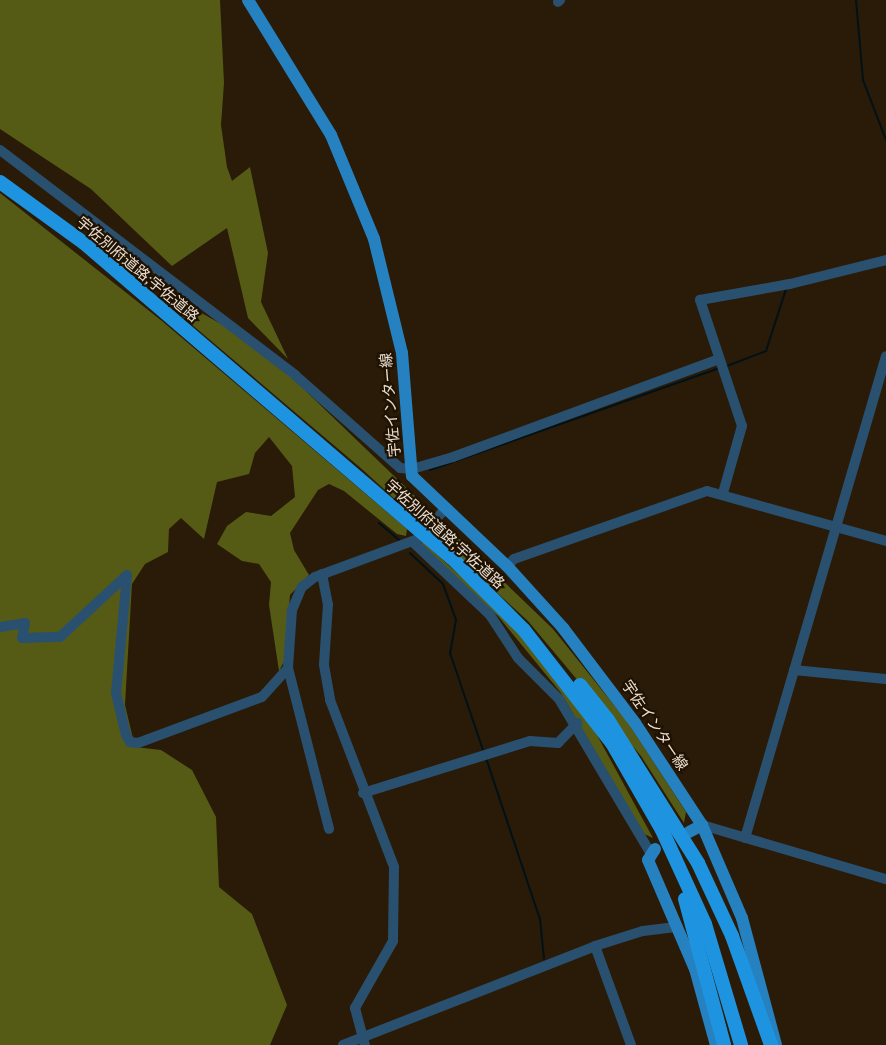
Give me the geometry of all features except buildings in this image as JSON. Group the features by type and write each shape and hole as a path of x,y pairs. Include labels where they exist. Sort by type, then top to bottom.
{"highway":[{"name":"宇佐別府道路;宇佐道路","path":"0,182 84,243 490,595 584,706 662,830 704,924 741,1045"},
{"path":"490,595 574,677 665,806 721,910 771,1045"},
{"path":"662,830 664,849 700,946 724,1045"}],"main road":[{"name":"宇佐インター線","path":"248,0 331,135 374,239 402,353 412,469 419,486 441,513 507,566 606,683 702,825 742,918 776,1045"},
{"path":"689,832 702,825"},
{"path":"652,851 648,860 678,927 716,1045"}],"street":[{"path":"0,150 295,375 395,465 412,469 719,359"},
{"path":"723,493 742,426 699,306 702,298 790,284 886,260"},
{"path":"745,838 886,356"},
{"path":"507,566 514,559 704,492 723,493 886,541"},
{"path":"329,829 288,668 294,600 302,586 322,574 415,540 490,614 518,658 577,723 652,851"},
{"path":"322,574 328,604 324,651 327,686 363,793 391,854 396,918 387,954 356,1003 363,1041"},
{"path":"0,628 25,623 22,638 60,638 127,575 118,712 130,742 138,743 255,702 276,686 288,668"},
{"path":"794,670 886,679"},
{"path":"363,793 530,741 558,743 577,723"},
{"path":"702,825 886,879"},
{"path":"343,1045 363,1041 595,946 643,931 678,927"},
{"path":"595,946 631,1045"}],"green space":[{"path":"0,0 220,0 224,83 221,125 227,167 232,181 250,167 268,253 261,302 288,359 248,318 227,228 172,266 91,189 0,129"},
{"path":"0,193 162,321 407,529 406,536 397,534 344,491 329,484 318,490 290,533 294,550 309,575 290,595 285,660 279,671 269,605 271,582 259,564 242,561 217,544 227,526 246,512 271,516 295,497 292,466 269,437 255,453 249,474 217,482 204,539 181,518 169,529 168,552 145,564 132,584 125,705 135,747 161,750 192,770 216,817 219,887 252,914 287,1005 270,1045 0,1045"},
{"path":"175,298 258,345 553,629 626,720 686,812 684,823 641,756 528,621 363,470 177,312"},
{"path":"422,541 506,618 544,661 597,735 653,838 644,834 561,693 498,616 420,548"}],"waterway":[{"path":"856,0 863,80 886,140"},
{"path":"727,366 766,351 786,289"},
{"path":"430,470 720,368"},
{"path":"379,523 399,540"},
{"path":"410,553 443,584 456,620 450,653 483,750"},
{"path":"486,758 540,919 544,959"}],"tunnel":[{"path":"418,538 437,518"}]}
